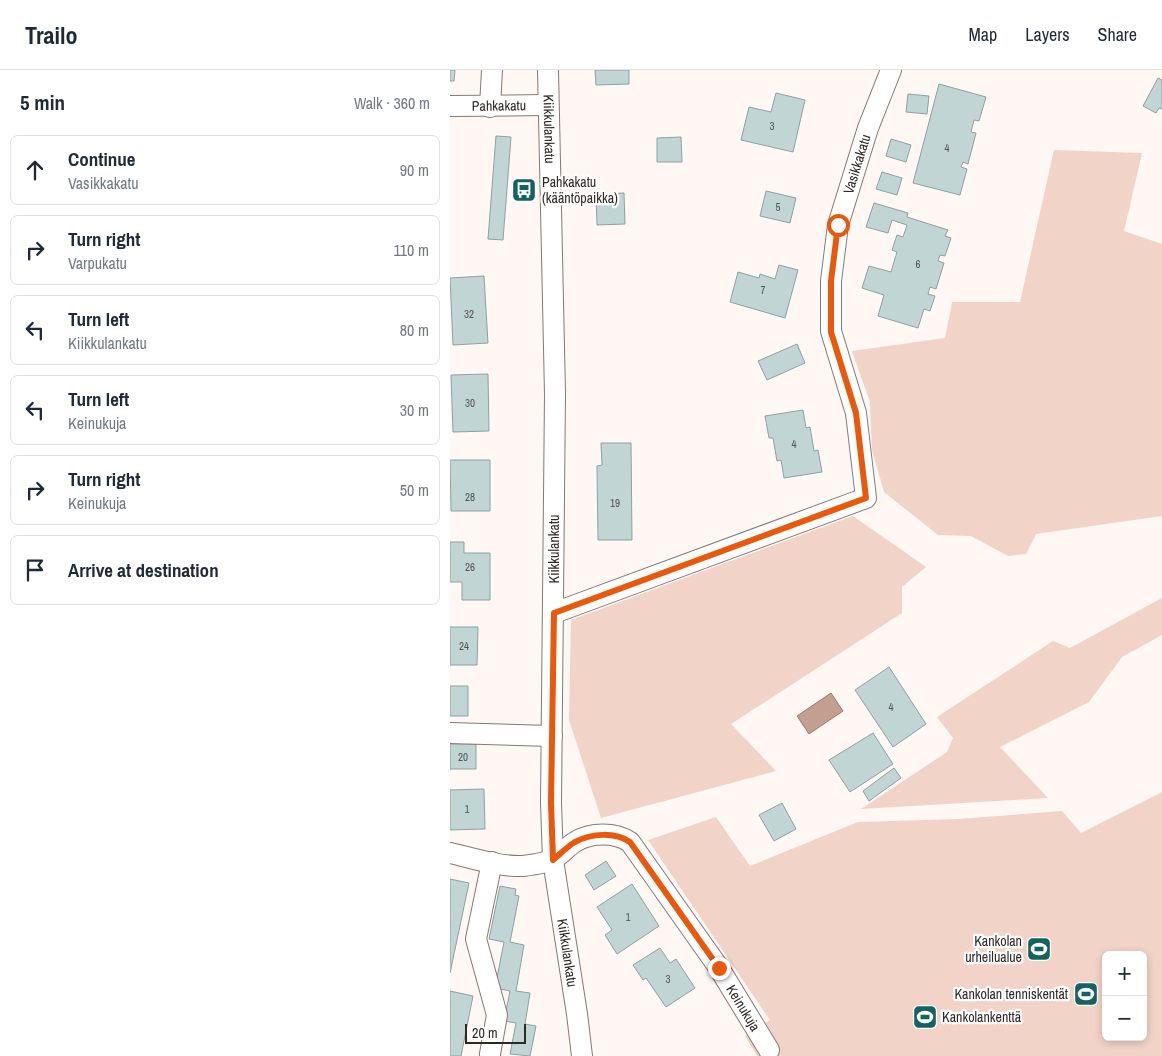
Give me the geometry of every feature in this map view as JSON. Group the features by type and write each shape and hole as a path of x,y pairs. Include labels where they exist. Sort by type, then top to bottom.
{"street":[{"path":"490,106 492,70"},
{"name":"Kiikkulankatu","path":"548,70 555,394 551,803 553,860 582,1056"},
{"name":"Vasikkakatu","path":"554,613 866,498 856,413 831,332 831,281 838,225 868,128 890,70"},
{"name":"Pahkakatu","path":"450,106 548,105"},
{"path":"450,733 552,736"},
{"name":"Keinukuja","path":"553,860 576,841 596,836 608,834 621,836 630,842 719,968 770,1050"},
{"path":"450,854 523,866 553,860"},
{"path":"490,1054 497,1015 476,939 492,862"}],"shaded area":[{"path":"1054,150 1142,153 1124,231 1162,244 1162,516 1036,534 1026,554 1008,556 971,536 938,535 884,492 872,450 870,402 852,351 945,338 952,302 1020,302"},
{"path":"853,516 926,567 902,587 902,613 731,724 776,771 601,818 569,720 571,620"},
{"path":"1162,598 1162,635 1122,657 1089,702 1000,747 1048,798 861,809 947,752 953,738 937,717 1053,641 1070,648"},
{"path":"831,693 843,711 809,734 797,716"},
{"path":"1162,792 1162,1056 757,1056 745,1036 770,1020 648,840 716,817 750,866 858,822 958,819 1062,811 1081,833"}],"building":[{"path":"450,70 455,70 454,81 450,81"},
{"path":"595,70 629,70 629,84 596,85"},
{"path":"1158,78 1162,80 1162,109 1159,108 1156,113 1143,106"},
{"path":"939,84 986,97 979,121 974,120 971,132 976,133 968,164 963,162 961,167 967,169 960,195 913,183"},
{"path":"776,93 805,100 793,152 741,140 749,107 771,112"},
{"path":"908,94 929,96 927,114 906,112"},
{"path":"496,136 511,137 503,240 488,239"},
{"path":"681,137 682,162 657,162 657,138"},
{"path":"891,139 911,145 906,162 886,156"},
{"path":"882,172 902,178 897,195 876,189"},
{"path":"766,191 796,198 790,223 760,216"},
{"path":"624,193 625,224 597,225 596,194"},
{"path":"874,203 908,213 907,217 948,230 945,236 951,238 945,256 940,255 938,261 944,263 936,289 930,287 928,294 935,296 930,311 924,309 918,328 878,316 884,295 862,288 869,266 891,272 897,252 892,250 897,235 903,237 907,225 892,220 888,233 866,227"},
{"path":"779,265 798,270 785,318 730,302 738,272 759,278 760,274 775,279"},
{"path":"484,276 488,343 453,345 450,278"},
{"path":"797,344 805,363 767,380 758,361"},
{"path":"488,374 489,431 453,432 451,375"},
{"path":"803,410 806,428 810,427 814,451 818,450 822,472 784,478 781,460 777,461 773,438 769,438 765,416"},
{"path":"601,443 631,443 632,540 598,540 597,466 602,465"},
{"path":"450,460 490,460 490,511 451,511"},
{"path":"450,542 464,542 464,553 490,553 490,600 462,600 462,582 450,582"},
{"path":"450,627 478,627 477,665 450,665"},
{"path":"889,667 926,724 893,747 855,690"},
{"path":"450,686 468,686 468,716 450,716"},
{"path":"873,733 893,764 850,792 829,760"},
{"path":"450,744 476,744 476,769 450,769"},
{"path":"894,768 901,778 869,801 863,791"},
{"path":"484,789 485,829 450,830 450,790"},
{"path":"782,803 796,829 774,841 759,815"},
{"path":"606,861 616,876 594,890 585,875"},
{"path":"450,879 469,883 450,973"},
{"path":"632,884 659,926 617,954 605,935 612,930 597,907"},
{"path":"500,886 516,889 515,895 519,896 510,942 524,945 516,991 530,993 525,1024 536,1026 530,1056 510,1054 516,1023 504,1021 510,991 495,988 504,942 489,939"},
{"path":"660,948 670,963 676,959 695,988 666,1007 646,978 643,980 633,965"},
{"path":"450,991 473,996 461,1056 450,1056"}],"place":[{"name":"Pahkakatu (kääntöpaikka)","path":"524,190"},
{"name":"Kankolan urheilualue","path":"1039,949"},
{"name":"Kankolan tenniskentät","path":"1086,994"},
{"name":"Kankolankenttä","path":"925,1017"}],"route":[{"path":"719,968 630,842 621,836 608,834 576,841 553,860 551,803 554,613 866,498 856,413 831,332 831,281 838,225"}]}
